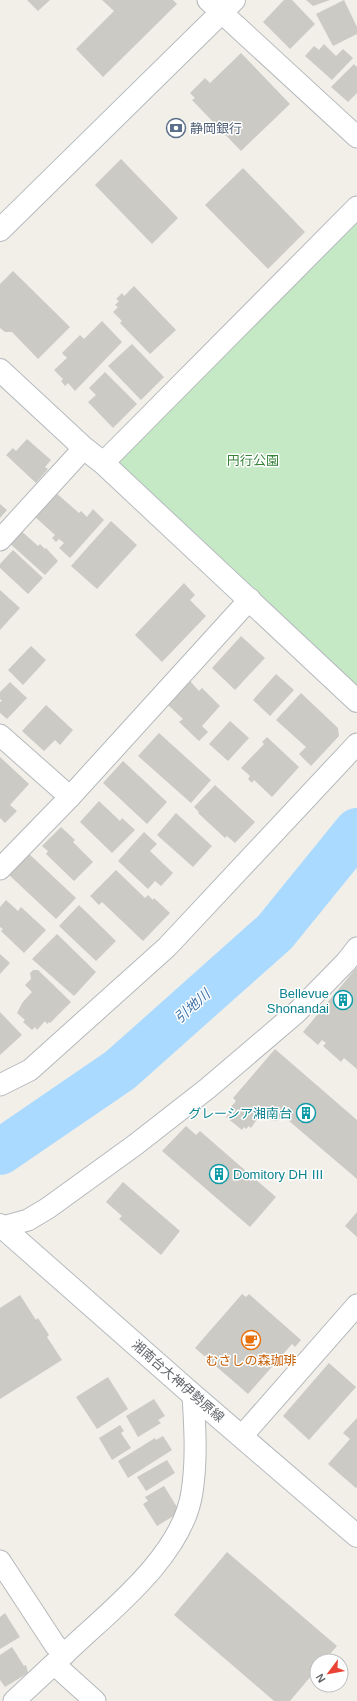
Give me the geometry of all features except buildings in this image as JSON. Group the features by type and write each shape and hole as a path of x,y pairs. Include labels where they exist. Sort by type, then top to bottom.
{"street":[{"path":"0,230 221,4 357,137"},
{"path":"103,463 357,207"},
{"path":"0,370 250,599 357,701"},
{"path":"0,540 84,448"},
{"path":"0,869 70,797 250,599"},
{"path":"0,735 70,797"},
{"path":"0,1085 30,1070 167,947 357,744"},
{"path":"1,1227 28,1220 48,1208 135,1145 208,1088 296,1013 346,962 357,948"},
{"name":"湘南台大神伊勢原線","path":"1,1227 193,1396 242,1436 357,1536"},
{"path":"242,1436 357,1305"},
{"path":"14,1701 130,1593 161,1559 182,1526 192,1493 195,1450 193,1396"},
{"path":"0,1561 55,1645 60,1659 95,1701"}],"green space":[{"name":"円行公園","path":"357,207 357,701 103,463"}],"waterway":[{"name":"引地川","path":"0,1152 120,1070 275,932 357,831"}],"place":[{"name":"静岡銀行","path":"176,128"},
{"name":"Bellevue Shonandai","path":"343,1000"},
{"name":"グレーシア湘南台","path":"306,1113"},
{"name":"Domitory DH Ⅲ","path":"219,1174"},
{"name":"むさしの森珈琲","path":"251,1340"}]}
